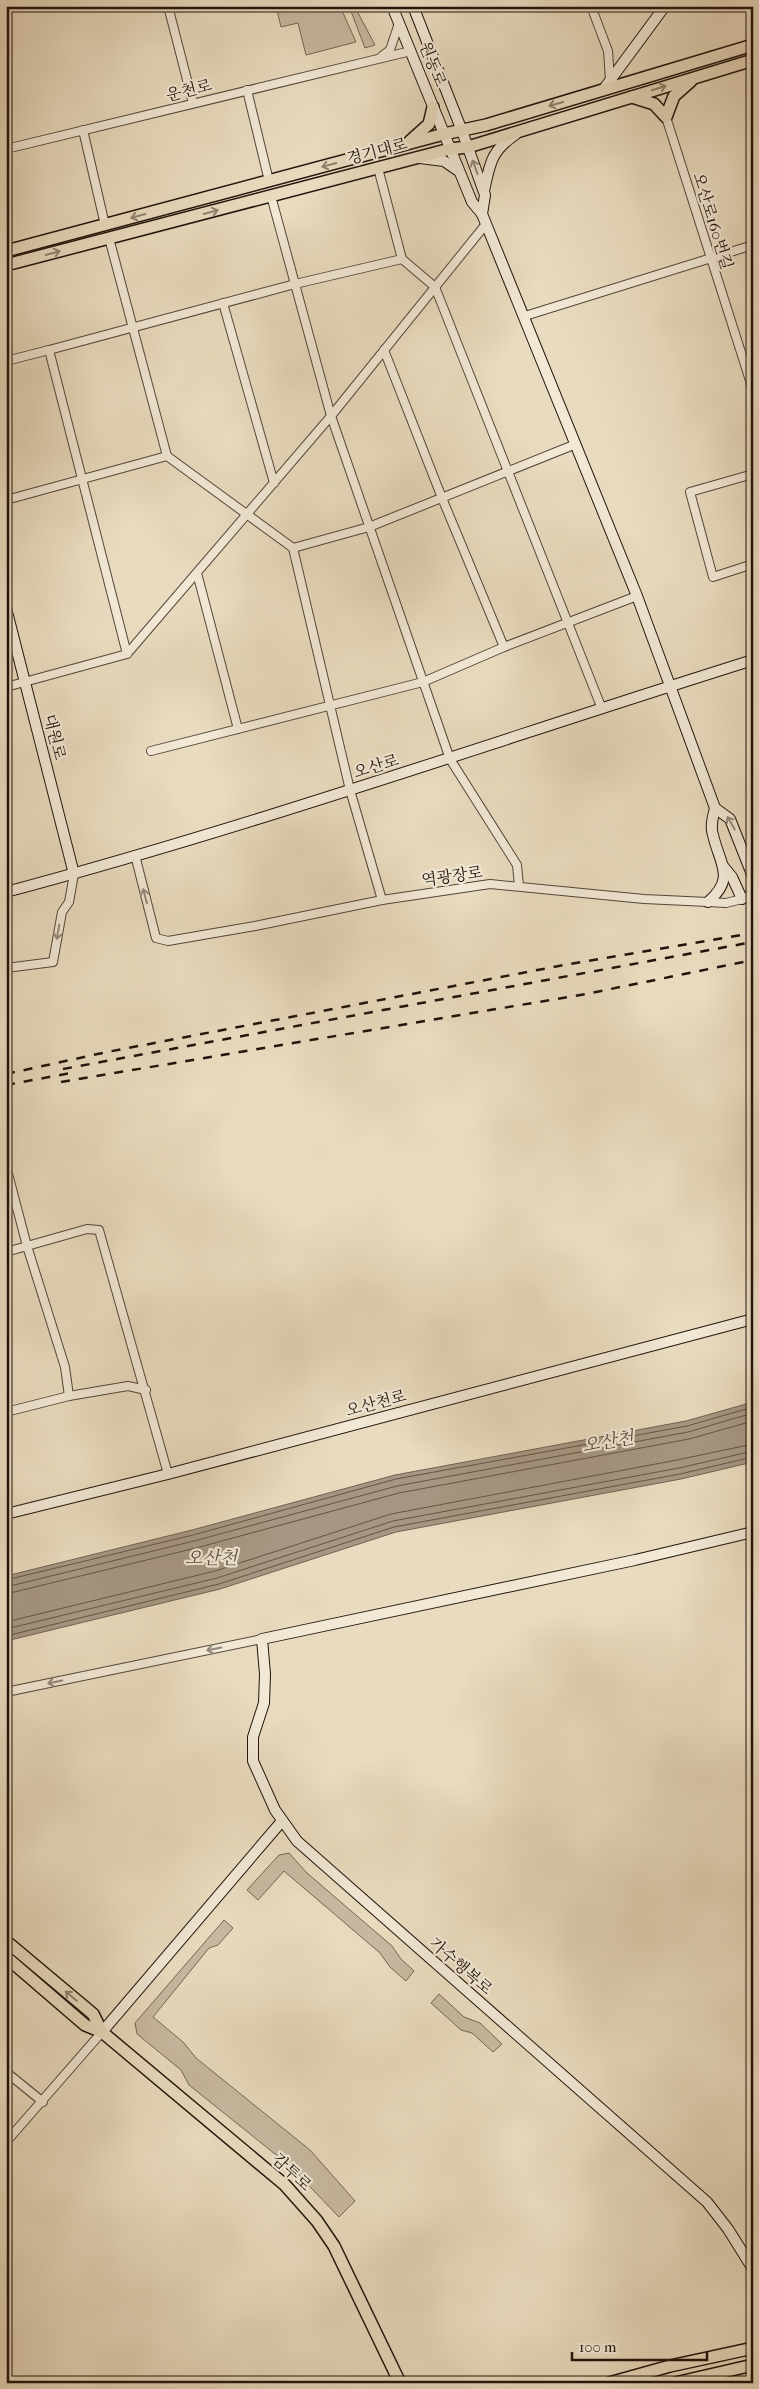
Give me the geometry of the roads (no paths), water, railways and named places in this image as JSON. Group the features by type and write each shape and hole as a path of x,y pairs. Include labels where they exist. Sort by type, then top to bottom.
{"main road":[{"name":"경기대로","path":"6,251 444,134 488,124 753,45"},
{"name":"경기대로","path":"6,265 450,149 468,147 753,60"},
{"path":"632,97 654,104 666,117 674,96 694,78"},
{"path":"596,108 603,90"},
{"path":"407,144 429,124 433,107"},
{"name":"감투로","path":"6,1941 93,2014 102,2032"},
{"name":"감투로","path":"6,1957 85,2025 102,2032 285,2185 312,2214 334,2246 400,2383"},
{"path":"609,2383 670,2366 753,2348"},
{"path":"675,2383 753,2365"}],"street":[{"path":"168,6 193,103"},
{"name":"원동로","path":"392,6 459,172 472,202 484,219"},
{"path":"413,6 462,131 483,192"},
{"path":"591,6 608,52 610,80"},
{"path":"603,90 665,6"},
{"path":"378,58 390,50 399,23"},
{"name":"운천로","path":"6,149 411,51"},
{"path":"247,90 269,181"},
{"path":"455,113 467,123 488,124"},
{"name":"오산로160번길","path":"666,117 753,390"},
{"path":"83,130 105,225"},
{"path":"520,131 494,152 490,161 483,192 484,219 525,316 637,596 715,808 712,833 723,866 724,883 720,892 708,902"},
{"path":"416,158 444,161 459,172"},
{"path":"378,168 402,259 435,287 602,709"},
{"path":"272,196 331,416 450,759 518,865 519,886"},
{"path":"6,687 127,654 331,416 435,287 484,219"},
{"path":"109,238 167,456 293,548 350,790 382,900"},
{"path":"525,316 753,245"},
{"path":"6,361 295,284 402,259"},
{"path":"223,303 274,483"},
{"path":"49,350 127,654"},
{"path":"384,350 442,498 504,647"},
{"path":"293,548 369,526 576,444"},
{"path":"6,500 167,456"},
{"path":"753,474 690,492 713,577 753,564"},
{"path":"197,573 238,729"},
{"path":"151,751 423,682 504,647 637,596"},
{"name":"대원로","path":"6,608 74,874"},
{"name":"오산로","path":"6,892 74,874 450,759 753,660"},
{"path":"715,808 730,819 753,877"},
{"name":"역광장로","path":"134,855 156,938 168,940 203,935 382,900 490,884 587,894 726,903 742,899 753,892"},
{"path":"723,866 732,876 742,899"},
{"path":"6,968 53,962 62,912 69,902 74,874"},
{"path":"6,1166 27,1246 65,1366 70,1396"},
{"path":"6,1252 87,1229 99,1230 146,1390 168,1474"},
{"name":"오산천로","path":"6,1514 168,1474 753,1319"},
{"path":"6,1412 70,1396 128,1386 146,1390"},
{"path":"6,1692 625,1562 753,1532"},
{"name":"가수행복로","path":"262,1639 265,1674 264,1703 253,1737 253,1761 275,1810 282,1821 311,1855 707,2202 728,2229 753,2269"},
{"path":"6,2142 43,2102 282,1821"},
{"path":"6,2072 43,2102"}],"water":[{"name":"오산천","path":"753,1402 753,1462 681,1479 396,1532 220,1589 6,1641 6,1576 192,1530 395,1475 686,1421"}],"railway":[{"path":"6,1074 107,1052 564,965 753,933"},
{"path":"63,1069 753,942"},
{"path":"61,1082 586,994 753,960"},
{"path":"6,1085 71,1073"}]}
